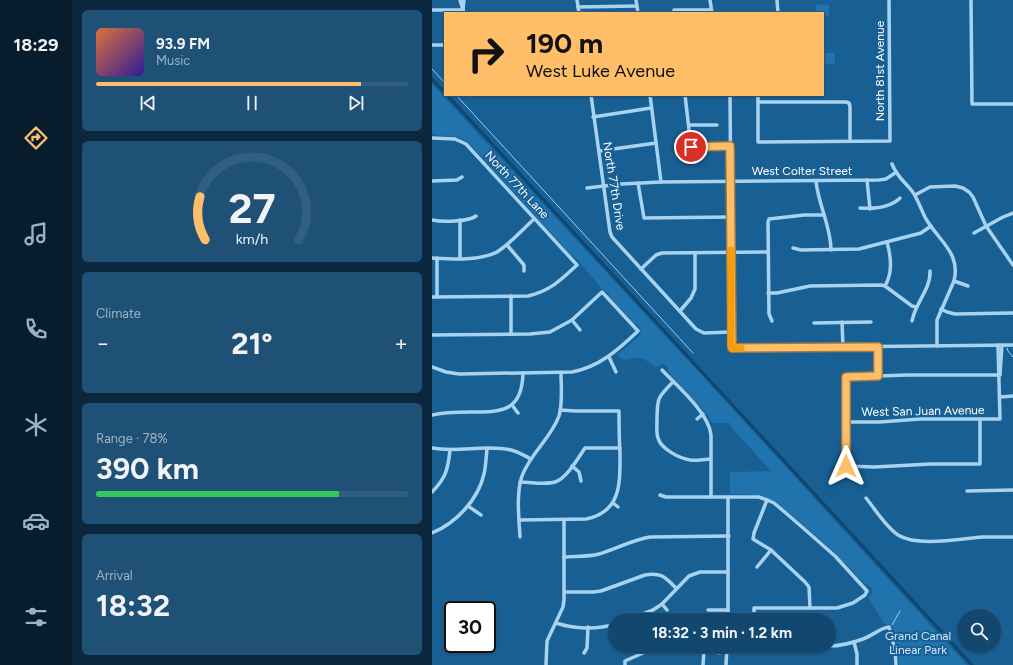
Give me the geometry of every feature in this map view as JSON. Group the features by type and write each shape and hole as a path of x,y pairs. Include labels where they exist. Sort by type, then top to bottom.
{"street":[{"path":"460,0 464,11"},
{"path":"464,0 464,11"},
{"path":"577,0 579,12"},
{"path":"636,0 638,12"},
{"path":"674,12 711,11 710,0"},
{"path":"777,0 778,12"},
{"name":"North 81st Avenue","path":"850,141 890,141 890,0"},
{"path":"971,0 972,104 1013,104"},
{"path":"578,7 637,6"},
{"path":"432,10 464,11"},
{"path":"432,45 444,45"},
{"name":"North 77th Drive","path":"591,96 611,235 696,329 701,332 731,332"},
{"path":"650,96 661,182"},
{"path":"685,96 691,147 730,146"},
{"path":"730,96 732,348 1013,345"},
{"path":"758,96 758,102 758,142 850,141 849,103 758,102"},
{"path":"594,116 651,108"},
{"path":"689,125 717,125"},
{"name":"North 77th Lane","path":"432,138 455,139 466,144 577,265 554,286 546,290 528,296 511,296"},
{"path":"599,151 656,143"},
{"path":"892,164 895,173 915,195 931,226 953,257 956,268 954,282 941,309 936,324 936,346"},
{"name":"West Colter Street","path":"587,188 603,185 661,182 883,180 895,173"},
{"path":"432,181 457,180 462,177"},
{"path":"868,180 870,209"},
{"path":"816,181 817,192 831,242 831,250"},
{"path":"638,183 644,218 731,217"},
{"path":"915,195 930,187 955,186 963,188 969,192 973,197 986,226 1013,265"},
{"path":"860,208 870,209 894,204 900,198"},
{"path":"974,233 1013,213"},
{"path":"772,321 769,314 768,293 769,219 824,215"},
{"path":"432,220 472,219 476,216"},
{"path":"432,258 487,256 507,245 534,219"},
{"path":"460,220 460,258"},
{"path":"793,248 801,250 858,249 921,233 931,226"},
{"path":"885,286 890,277 891,269 891,259 887,242"},
{"path":"507,245 524,265 524,272"},
{"path":"641,268 659,254 768,252"},
{"path":"680,311 691,298 695,289 695,253"},
{"path":"437,258 437,297"},
{"path":"912,320 916,307 930,278 930,271"},
{"path":"954,282 968,286"},
{"path":"768,293 777,293 810,286 874,284 885,286 906,302 916,307"},
{"path":"432,335 550,332 572,320 602,292 638,331 609,357 580,371 561,373 459,374 446,372 432,367"},
{"path":"432,297 511,296 511,334"},
{"path":"941,309 951,314 1013,313"},
{"path":"572,320 580,330"},
{"path":"814,322 872,322"},
{"path":"842,322 843,347"},
{"path":"1000,345 998,370 1000,375 1000,396"},
{"path":"878,347 878,376"},
{"path":"609,357 616,372"},
{"path":"662,370 703,414 710,426 711,497"},
{"path":"432,415 503,410 512,405 521,393 523,373"},
{"path":"520,537 520,482 522,475 531,460 552,429 560,410 561,373"},
{"path":"980,420 980,464 924,464 874,467 846,466 846,377 1000,375"},
{"path":"673,382 661,394 658,400 657,434 659,440 671,452 684,458 690,460 711,459"},
{"name":"West San Juan Avenue","path":"846,422 880,422 920,419 1000,419 1000,396 1013,396"},
{"path":"512,405 518,413"},
{"path":"520,520 586,520 603,512 613,503 616,498 620,484 619,411 560,410"},
{"path":"697,419 703,414"},
{"path":"432,448 450,450 510,450 519,452 531,460"},
{"path":"520,482 556,482 562,478 585,448 620,448"},
{"path":"432,533 452,522 468,506 480,486 484,475 487,449"},
{"path":"432,492 441,483 446,474 450,450"},
{"path":"572,466 578,472 581,481"},
{"path":"967,491 1013,490"},
{"path":"660,495 666,497 759,497 767,500 783,510 810,534 844,566 867,591 857,601 848,606 838,608 754,608 754,613"},
{"path":"708,610 728,610 728,497"},
{"path":"866,498 897,534 909,540 920,541 983,537 1013,537"},
{"path":"767,500 753,539 771,550 805,582 809,587 810,608"},
{"path":"613,503 618,507"},
{"path":"468,506 481,515"},
{"path":"546,665 547,641 563,607 565,592 564,520"},
{"path":"564,557 591,556 650,537 728,536"},
{"path":"757,567 771,550"},
{"path":"646,613 654,610 662,604 689,576 705,572 728,572"},
{"path":"565,592 601,591 651,574 659,574 666,578 676,588"},
{"path":"662,604 667,610"},
{"path":"556,623 566,627 608,626"},
{"path":"584,653 587,648 588,627"},
{"path":"836,645 854,642 872,636 886,627 889,627 895,650 896,665"},
{"path":"854,642 857,654 857,665"},
{"path":"625,663 644,653"},
{"path":"703,665 704,653"},
{"path":"726,665 727,653"}],"green space":[{"path":"817,4 829,5 829,16 824,15 824,12 816,12"},
{"path":"825,53 835,53 835,64 825,64"},
{"name":"Grand Canal Linear Park","path":"432,84 721,396 967,665 899,665 894,631 891,624 884,624 868,597 872,594 871,587 864,583 837,555 776,502 760,495 730,494 730,472 771,471 730,426 730,423 712,423 707,414 670,374 667,366 662,364 656,367 647,361 634,358 624,360 617,355 641,333 639,326 633,322 608,293 603,290 576,258 572,256 468,142 464,139 455,137 432,134"}],"waterway":[{"path":"432,69 444,82"},
{"path":"432,79 444,92"},
{"path":"448,96 972,665"},
{"path":"457,96 693,353"},
{"path":"1007,348 1013,357"},
{"path":"892,625 900,611"}],"slow traffic":[{"path":"731,250 731,345 732,348 741,348"}],"route":[{"path":"691,147 730,146 732,348 878,347 878,376 846,377 846,466"}]}
